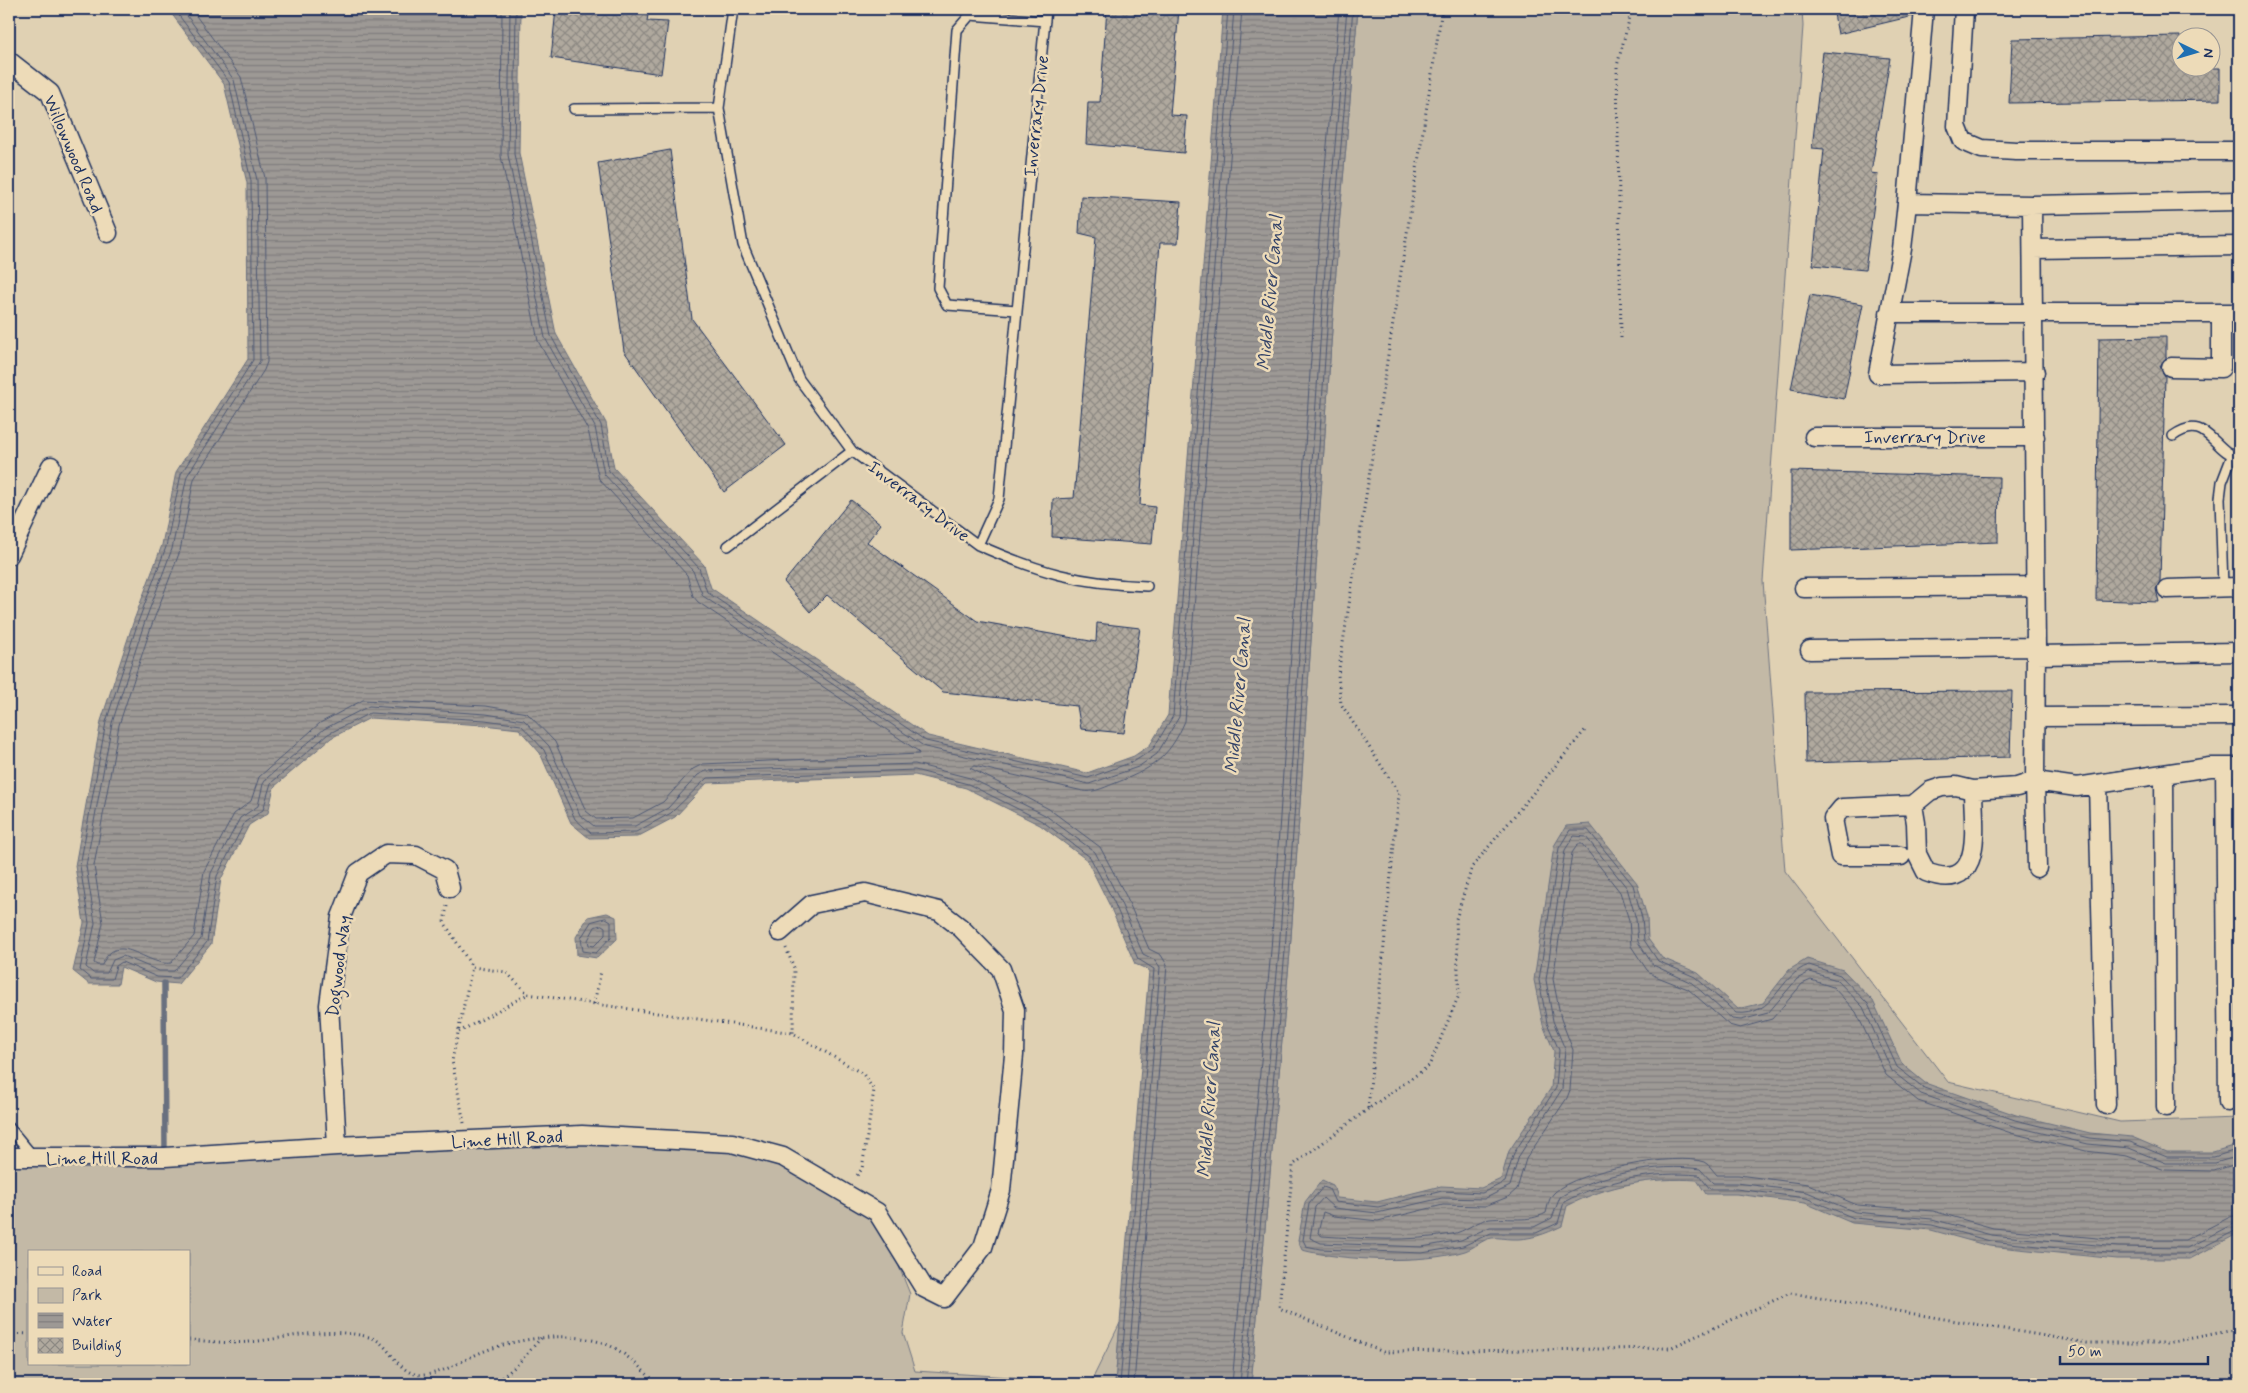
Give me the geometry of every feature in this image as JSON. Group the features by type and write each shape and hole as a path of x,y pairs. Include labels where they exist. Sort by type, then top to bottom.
{"street":[{"path":"1924,9 1902,249 1878,374 2035,372"},
{"path":"1964,9 1957,126 1963,142 1982,149 2016,151 2239,151"},
{"name":"Willowwood Road","path":"9,61 50,93 108,233"},
{"path":"1907,203 2032,205 2239,202"},
{"path":"2032,205 2035,372 2035,781 2037,868"},
{"path":"2033,249 2239,246"},
{"path":"1889,313 2239,313"},
{"path":"2171,367 2221,368 2221,313"},
{"name":"Inverrary Drive","path":"1814,436 2035,437"},
{"path":"9,555 51,466"},
{"path":"1804,588 2036,586"},
{"path":"2167,589 2231,587"},
{"path":"1810,650 2239,652"},
{"path":"2036,717 2239,716"},
{"path":"1901,856 1840,856 1833,819 1842,808 1913,805 1930,791 1942,787 1956,786 1973,790 2017,788 2035,781 2076,787 2164,774 2232,767 2228,1102"},
{"path":"2164,774 2166,1108"},
{"path":"2098,784 2106,1106"},
{"path":"1913,805 1920,864 1926,872 1949,878 1960,873 1968,865 1974,853 1973,790"},
{"name":"Dogwood Way","path":"336,1146 329,1005 341,917 358,873 386,854 416,855 445,870 450,888"},
{"name":"Lime Hill Road","path":"9,1158 164,1157 336,1146 582,1135 732,1143 783,1157 877,1212 924,1288 944,1298 983,1247 1001,1190 1014,1055 1015,1010 1001,970 961,928 939,911 865,893 812,904 780,932"}],"lane":[{"name":"Inverrary Drive","path":"733,9 719,108 743,245 799,379 852,451 978,545 999,499 1046,9"},
{"path":"1017,310 946,305 938,288 957,30 970,15 1045,21"},
{"path":"574,110 719,108"},
{"path":"2173,436 2180,431 2192,428 2206,432 2236,457 2222,482 2220,498 2231,587"},
{"path":"728,546 852,451"},
{"path":"978,545 1060,577 1104,585 1147,586"},
{"path":"9,1127 35,1158"}],"path":[{"path":"1368,1109 1399,793 1341,704 1338,675 1442,9"},
{"path":"1621,338 1617,66 1632,9"},
{"path":"1586,730 1472,867 1456,919 1459,995 1428,1066 1293,1165 1279,1308 1383,1352 1670,1348 1790,1293 2087,1343 2168,1343 2239,1329"},
{"path":"450,888 444,922 472,967 452,1061 468,1140"},
{"path":"780,932 794,968 793,1033"},
{"path":"472,967 506,972 528,994 793,1033 863,1074 874,1090 862,1169 845,1193"},
{"path":"594,1004 601,971"},
{"path":"458,1032 528,994"},
{"path":"9,1333 28,1334"},
{"path":"190,1340 248,1342 302,1333 351,1333 372,1338 390,1353 401,1368 422,1375 447,1368 484,1351 524,1340 586,1337 618,1350 658,1384"},
{"path":"494,1384 516,1366 541,1338"}],"green space":[{"path":"1358,9 1802,9 1803,26 1763,581 1785,871 1948,1082 2120,1122 2239,1118 2239,1384 1251,1384 1290,952 1339,226"},
{"path":"582,1135 783,1157 877,1212 910,1294 903,1333 915,1371 1091,1382 1120,1323 1115,1384 9,1384 9,1157"}],"water":[{"name":"Middle River Canal","path":"168,9 521,9 519,153 556,334 606,423 614,468 704,565 711,588 928,736 1087,773 1134,756 1150,745 1168,715 1223,9 1358,9 1339,226 1290,952 1251,1384 1115,1384 1149,970 1135,964 1109,904 1087,860 1040,825 966,788 915,775 707,783 675,817 637,837 589,838 571,823 540,753 519,729 370,718 331,738 274,787 268,813 249,825 221,879 211,944 178,984 156,982 121,967 118,984 89,984 73,971 84,923 75,866 101,721 134,620 162,545 176,472 248,359 247,183 224,84"},
{"path":"1590,824 1637,883 1647,917 1648,939 1662,958 1698,973 1738,1009 1763,1003 1789,970 1807,959 1843,970 1873,1001 1902,1064 1925,1083 2016,1115 2090,1133 2132,1137 2167,1152 2213,1152 2239,1144 2239,1233 2190,1259 2117,1259 1989,1246 1931,1230 1852,1223 1805,1203 1736,1194 1706,1194 1697,1180 1680,1179 1647,1181 1598,1193 1567,1206 1562,1226 1550,1232 1525,1239 1489,1239 1465,1251 1448,1255 1384,1260 1339,1257 1302,1250 1298,1241 1305,1202 1322,1180 1333,1185 1337,1198 1377,1202 1441,1186 1481,1188 1501,1179 1509,1151 1551,1088 1554,1051 1543,1025 1534,980 1554,846 1566,826"},
{"path":"607,913 616,917 617,939 597,958 577,955 576,937 588,917"}],"building":[{"path":"556,9 649,9 647,21 668,22 661,74 551,58"},
{"path":"1107,9 1179,9 1170,115 1187,116 1184,153 1086,144 1088,102 1100,102"},
{"path":"1833,9 1913,9 1913,16 1838,34"},
{"path":"2170,36 2170,78 2220,78 2220,100 2009,103 2012,39"},
{"path":"1823,52 1890,58 1871,173 1878,174 1865,270 1813,265 1824,149 1812,148"},
{"path":"670,150 692,319 786,445 724,492 624,351 598,163"},
{"path":"1081,196 1181,202 1178,243 1160,243 1140,505 1155,507 1152,544 1052,537 1053,499 1074,498 1096,237 1079,233"},
{"path":"1810,295 1863,304 1844,399 1791,389"},
{"path":"2166,337 2166,358 2160,366 2165,376 2160,582 2156,589 2159,602 2096,600 2099,338"},
{"path":"1791,471 1999,477 1998,542 1791,550"},
{"path":"851,500 881,524 867,542 977,621 1096,642 1097,623 1140,628 1124,733 1081,729 1077,706 943,692 827,595 810,612 784,582"},
{"path":"2012,691 2010,757 1806,763 1805,692"}],"waterway":[{"path":"164,983 165,1155"}]}
